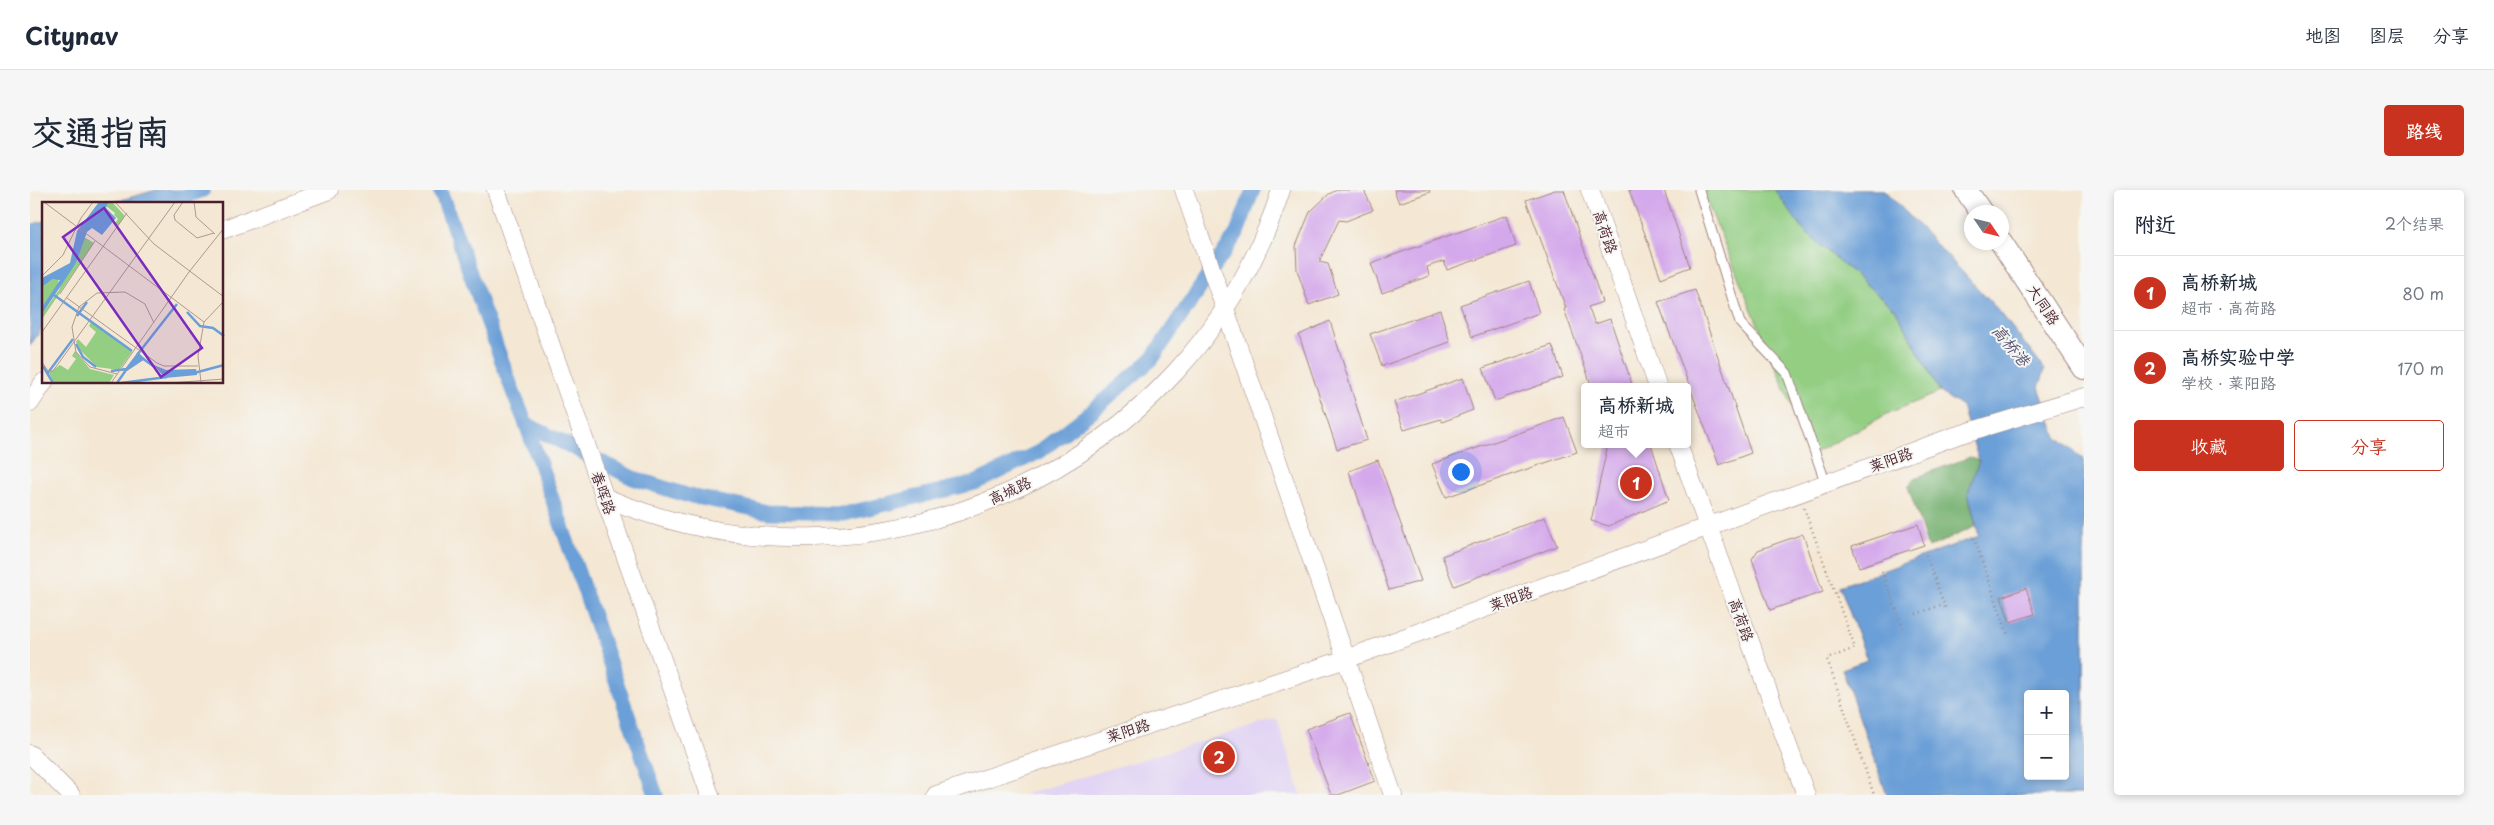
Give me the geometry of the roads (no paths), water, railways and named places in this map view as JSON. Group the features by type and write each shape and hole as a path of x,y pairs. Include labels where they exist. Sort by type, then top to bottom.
{"street":[{"path":"224,229 329,190"},
{"name":"春晖路","path":"496,190 710,795"},
{"path":"1184,190 1393,795"},
{"name":"高城路","path":"604,497 638,511 739,535 802,538 859,535 927,523 976,507 1054,471 1120,426 1180,369 1225,309 1269,229 1281,190"},
{"name":"高荷路","path":"1590,190 1657,383"},
{"path":"1966,190 1976,205"},
{"name":"大同路","path":"2006,250 2084,368"},
{"path":"30,403 43,384"},
{"name":"莱阳路","path":"936,795 1346,659 1954,436 2082,398"},
{"name":"高荷路","path":"1679,448 1806,795"},
{"path":"30,754 70,795"}],"lane":[{"path":"1699,190 1740,323 1787,373 1826,484"}],"water":[{"path":"156,190 188,190 193,202 114,202"},
{"name":"高桥港","path":"1775,190 1885,190 2000,312 2045,370 2039,387 2057,437 2084,460 2084,795 1887,795 1842,669 1867,660 1840,586 1979,536 1968,493 1979,461 1962,407 1940,392 1896,310 1804,231","holes":["2001,597 2034,614 2010,622"]},
{"path":"42,222 42,328 30,346 30,225"}],"waterway":[{"path":"171,202 203,190"},
{"path":"440,190 526,424 656,795"},
{"path":"526,424 633,478 686,495 768,512 844,514 975,483 1039,452 1092,411 1152,359 1237,233 1253,190"}],"place":[{"name":"高桥新城","path":"1636,483"},
{"name":"高桥实验中学","path":"1219,757"}]}
